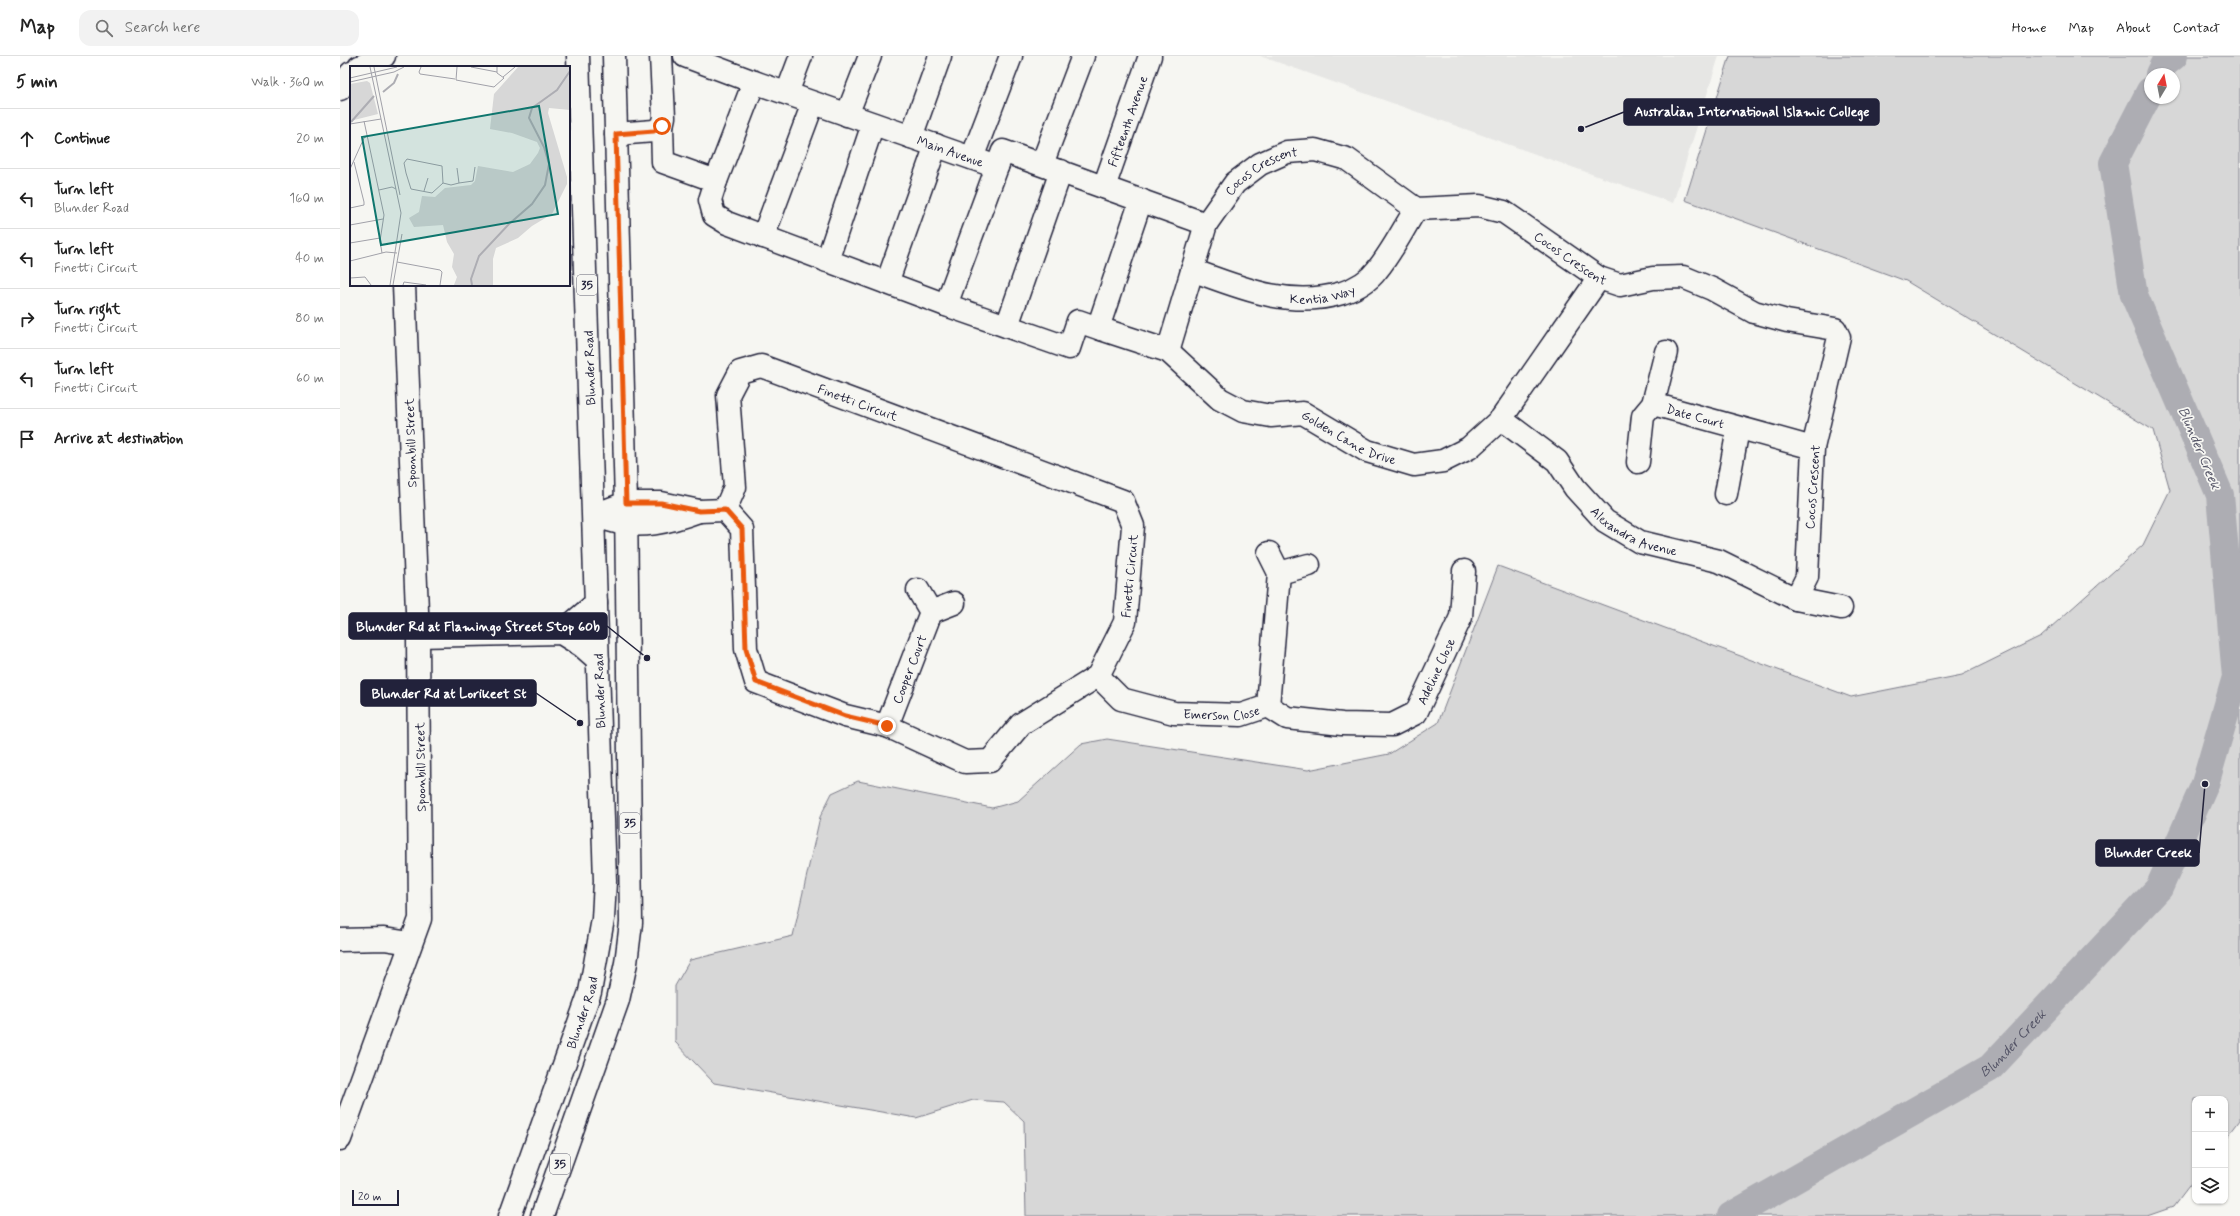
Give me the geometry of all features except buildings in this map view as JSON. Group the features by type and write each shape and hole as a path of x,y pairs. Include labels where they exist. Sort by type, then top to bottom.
{"street":[{"path":"361,66 384,56"},
{"name":"Blunder Road","path":"510,1216 574,1042 590,992 598,952 605,882 578,56"},
{"name":"35","path":"542,1216 618,1000 626,964 631,922 626,503 614,56"},
{"path":"661,56 664,117 662,126 663,162 716,181"},
{"name":"Main Avenue","path":"685,56 730,64 754,82 997,167 1003,151 1104,186 1206,224"},
{"path":"787,93 801,56"},
{"path":"848,115 870,56"},
{"path":"911,137 940,56"},
{"path":"972,158 1012,56"},
{"path":"754,82 710,200 714,215 727,223 763,237 1007,326 1083,56"},
{"name":"Fifteenth Avenue","path":"1104,186 1150,56"},
{"path":"340,89 350,74"},
{"path":"763,237 813,103"},
{"path":"827,260 873,124"},
{"path":"616,134 654,131 662,126"},
{"path":"887,282 936,145"},
{"name":"Cocos Crescent","path":"1168,351 1206,224 1235,183 1260,164 1287,152 1315,150 1347,158 1416,208 1479,206 1504,212 1599,278 1620,285 1653,278 1683,277 1712,289 1754,312 1786,321 1835,329 1839,337 1813,448 1807,576 1796,600"},
{"path":"946,305 997,167"},
{"path":"1101,329 1100,322 1141,200"},
{"name":"Kentia Way","path":"1192,270 1257,294 1288,299 1325,298 1354,289 1376,272 1416,208"},
{"name":"Golden Cane Drive","path":"1007,326 1069,348 1078,321 1168,351 1220,399 1244,411 1271,416 1303,413 1367,451 1414,465 1443,461 1469,448 1501,419 1599,278"},
{"name":"Spoonbill Street","path":"341,1134 420,919 422,899 418,636 404,286"},
{"path":"1638,462 1643,416 1653,404 1666,352"},
{"name":"Finetti Circuit","path":"725,510 735,487 728,395 740,372 761,366 1123,501 1133,526 1125,622 1098,676"},
{"name":"Date Court","path":"1653,404 1738,429 1813,448"},
{"name":"Alexandra Avenue","path":"1501,419 1556,461 1575,488 1605,521 1640,542 1719,560 1796,600 1841,608"},
{"path":"1726,494 1738,429"},
{"path":"594,515 626,503 661,503 699,511 725,510 742,529 746,649 756,682 845,716 887,726 965,762 990,762 1021,724 1098,676"},
{"path":"594,515 626,526 668,522 699,511"},
{"path":"1269,553 1279,573 1310,565"},
{"name":"Adeline Close","path":"1268,706 1287,718 1342,724 1392,725 1416,713 1461,617 1464,571"},
{"name":"Emerson Close","path":"1098,676 1121,699 1174,713 1241,715 1268,706 1279,573"},
{"path":"918,590 931,612 954,603"},
{"path":"560,632 596,603"},
{"name":"Cooper Court","path":"887,726 931,612"},
{"path":"418,636 560,632 582,646 598,660"},
{"path":"340,940 384,938 410,943"}],"shaded area":[{"path":"1260,56 1719,56 1673,203"},
{"path":"1730,56 2240,56 2240,1120 2228,1136 2228,1096 2192,1096 2192,1182 2173,1207 2147,1216 1026,1216 1024,1121 1004,1102 973,1100 916,1118 714,1083 675,1042 675,986 690,960 793,936 820,817 832,793 858,781 992,808 1018,801 1081,744 1107,739 1308,770 1389,754 1438,723 1498,566 1851,697 1962,675 2041,636 2143,545 2170,490 2153,430 1906,281 1685,200"}],"waterway":[{"name":"Blunder Creek","path":"2162,68 2164,64 2174,56"},
{"name":"Blunder Creek","path":"1731,1216 1990,1068 2159,888 2205,784 2236,677 2220,495 2134,295 2113,163 2144,103"}],"place":[{"name":"Australian International Islamic College","path":"1581,129"},
{"name":"Blunder Rd at Flamingo Street Stop 60b","path":"647,658"},
{"name":"Blunder Rd at Lorikeet St","path":"580,723"},
{"name":"Blunder Creek","path":"2205,784"}],"route":[{"path":"662,126 654,131 616,134 626,503 661,503 699,511 725,510 742,529 746,649 756,682 845,716 887,726"}]}
